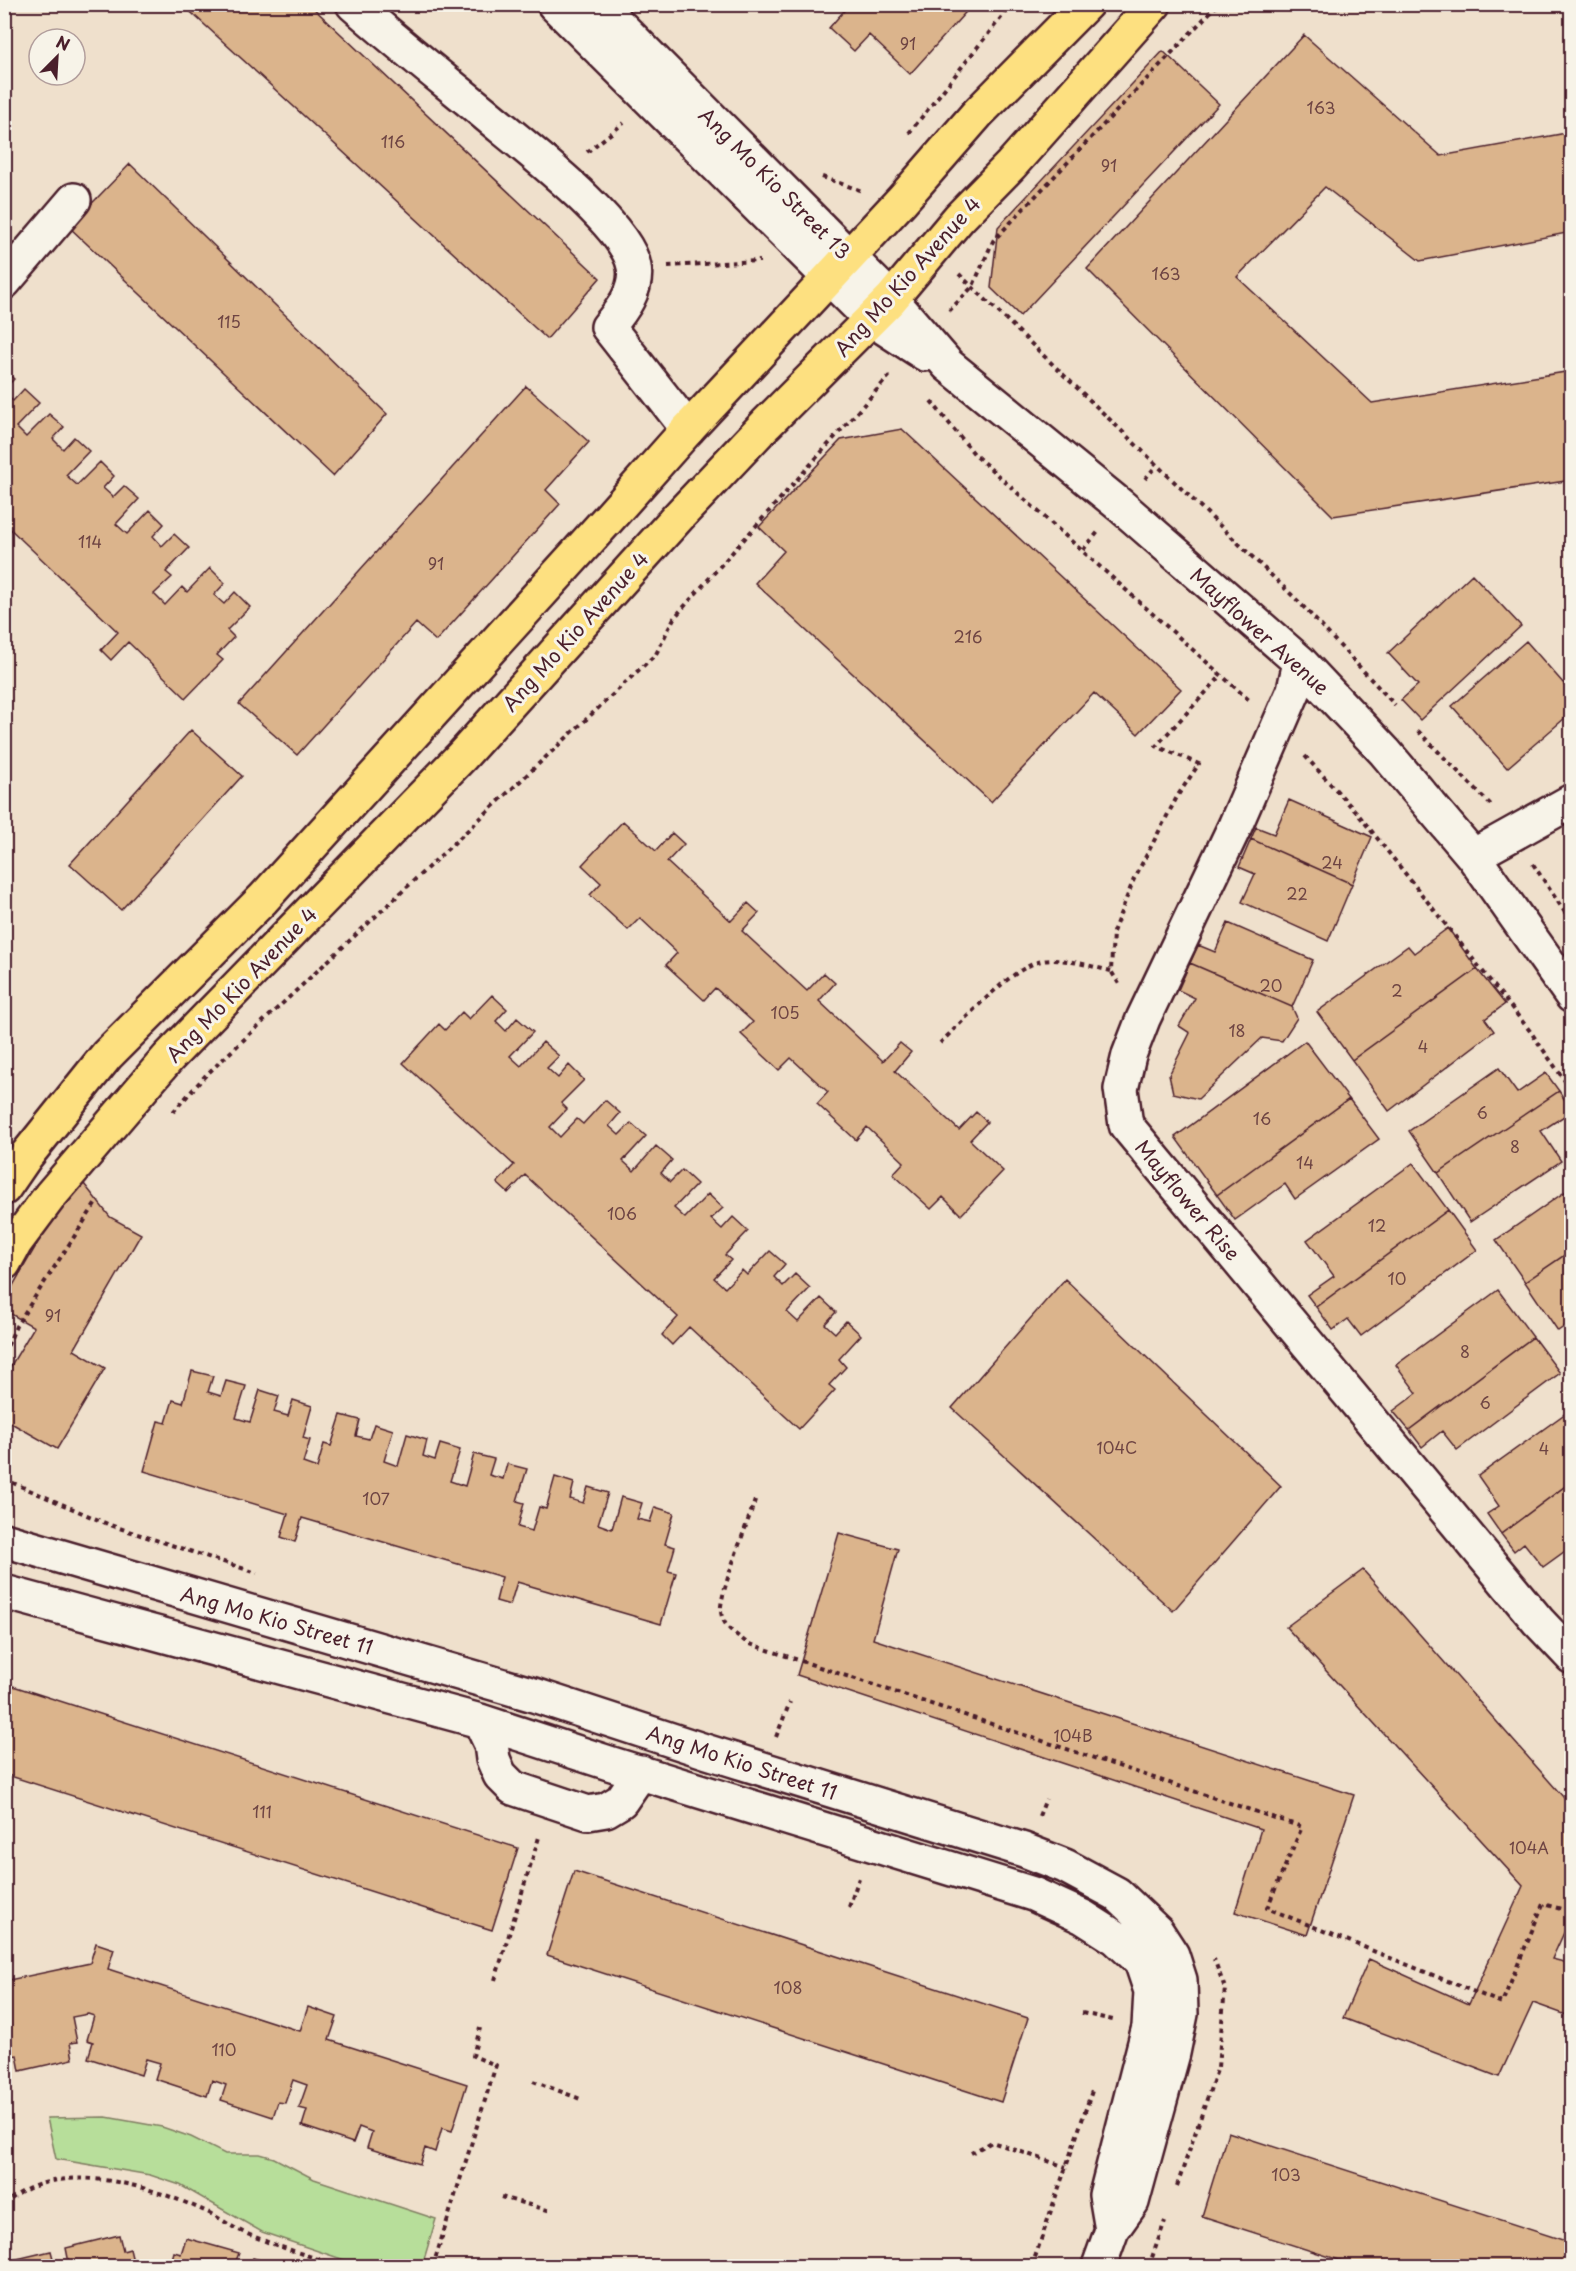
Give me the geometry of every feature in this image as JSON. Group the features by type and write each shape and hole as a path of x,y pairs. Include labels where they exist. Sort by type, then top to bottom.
{"main road":[{"path":"4,1188 26,1156 107,1055 263,899 688,429 902,200 977,114 1086,4"},
{"name":"Ang Mo Kio Avenue 4","path":"4,1263 50,1196 168,1058 462,756 694,500 881,309 959,218 1011,165 1154,4"}],"street":[{"path":"353,4 559,175 608,223 627,248 634,267 633,291 608,327 688,429"},
{"name":"Ang Mo Kio Street 13","path":"554,4 839,266"},
{"name":"Ang Mo Kio Street 13","path":"598,4 839,266 881,309 948,365"},
{"path":"4,282 74,200"},
{"name":"Mayflower Avenue","path":"948,365 1121,506 1300,662 1385,753 1473,856 1572,996"},
{"name":"Mayflower Rise","path":"1300,662 1294,690 1235,826 1143,1020 1129,1055 1121,1089 1126,1125 1538,1621 1572,1657"},
{"path":"1473,856 1572,801"},
{"name":"Ang Mo Kio Street 11","path":"4,1540 534,1695 708,1752 1024,1850 1065,1866 1117,1894 1157,1932 1172,1955 1180,1980 1182,2014 1131,2202 1112,2230 1100,2266"},
{"name":"Ang Mo Kio Street 11","path":"4,1592 480,1721 1033,1894 1083,1917 1116,1938 1141,1961 1151,1991 1149,2027 1107,2195 1112,2230"},
{"path":"480,1721 491,1744 500,1775 513,1788 588,1813 606,1810 621,1801 641,1772"}],"path":[{"path":"905,138 1012,4"},
{"path":"1218,4 993,241 973,286 1136,447 1298,601 1403,714"},
{"path":"579,159 631,117"},
{"path":"859,189 866,183"},
{"path":"657,266 746,261"},
{"path":"167,1120 205,1076 656,654 674,618 892,373"},
{"path":"1143,1020 1111,971 1113,932 1134,879 1178,795 1199,764 1156,746 1222,675"},
{"path":"1411,722 1490,804 1572,923"},
{"path":"940,1043 1011,977 1040,961 1061,960 1111,971"},
{"path":"4,1354 16,1326 99,1198"},
{"path":"756,1500 725,1587 720,1611 727,1628 747,1643 770,1651 1302,1827 1267,1908 1502,2003 1543,1904 1572,1912"},
{"path":"495,1980 550,1800"},
{"path":"848,1873 871,1880"},
{"path":"1082,2013 1117,2021 1119,2012"},
{"path":"433,2266 496,2065 472,2056 480,2028"},
{"path":"533,2080 583,2100"},
{"path":"1032,2266 1093,2089"},
{"path":"971,2153 992,2142 1066,2168"},
{"path":"4,2205 30,2188 62,2180 99,2179 136,2186 173,2197 271,2244 340,2266"},
{"path":"501,2197 551,2211"}],"green space":[{"path":"106,2117 162,2127 191,2137 225,2154 260,2154 274,2158 314,2179 436,2219 422,2266 362,2266 262,2232 180,2185 150,2175 56,2159 47,2118"}],"building":[{"path":"182,4 309,4 600,278 547,339"},
{"path":"850,4 973,4 910,74 869,35 854,51 829,28"},
{"path":"1304,35 1441,156 1572,132 1572,232 1420,261 1325,187 1237,277 1372,403 1572,371 1572,480 1333,516 1087,269"},
{"path":"1163,51 1219,104 1020,316 991,288 998,227"},
{"path":"130,164 387,414 333,476 69,227"},
{"path":"4,370 14,379 4,389"},
{"path":"526,386 589,442 546,490 560,504 436,641 416,623 297,755 239,704"},
{"path":"24,389 39,403 16,427 26,437 49,414 64,427 53,439 63,449 74,437 89,451 66,475 77,485 100,462 114,476 103,488 113,497 124,486 139,499 116,524 127,534 150,510 164,524 153,536 162,546 174,534 189,548 166,572 172,577 154,594 165,605 182,587 187,592 210,568 225,583 214,595 224,604 235,592 250,607 227,630 234,637 217,655 223,660 186,698 128,642 111,660 101,650 118,632 4,523 4,393 13,401"},
{"path":"902,429 1181,689 1138,734 1094,693 991,802 755,583 784,551 759,527 841,440"},
{"path":"1472,574 1521,626 1420,720 1401,700 1418,685 1388,653"},
{"path":"1526,641 1572,693 1572,712 1507,768 1452,706"},
{"path":"191,730 242,776 121,910 70,864"},
{"path":"1289,800 1372,837 1352,884 1251,839 1256,827 1274,834"},
{"path":"623,821 656,851 672,833 684,844 667,862 731,921 748,903 759,913 742,931 807,991 824,973 835,983 819,1001 883,1061 900,1043 911,1052 895,1071 959,1130 976,1112 987,1122 970,1140 1003,1171 961,1215 943,1197 931,1209 893,1174 904,1162 867,1127 856,1140 817,1104 828,1092 791,1058 779,1070 741,1034 753,1022 715,988 704,1000 666,965 677,953 640,918 628,930 590,895 601,883 582,865"},
{"path":"1251,839 1352,884 1328,941 1242,902 1255,874 1239,867"},
{"path":"1228,923 1313,960 1292,1007 1190,963 1198,945 1215,952"},
{"path":"1448,928 1477,969 1352,1060 1317,1012 1408,946 1414,953"},
{"path":"1190,963 1292,1007 1297,1018 1282,1041 1262,1038 1198,1099 1173,1093 1169,1075 1190,1033 1179,1026 1195,998 1178,990"},
{"path":"1477,969 1505,1004 1485,1019 1494,1031 1389,1111 1352,1060"},
{"path":"492,995 507,1009 496,1021 506,1031 517,1018 533,1032 510,1056 521,1066 543,1042 559,1056 547,1068 558,1078 569,1065 584,1080 561,1103 567,1109 550,1127 560,1137 577,1119 583,1124 605,1100 620,1113 609,1126 619,1135 631,1123 646,1136 623,1161 634,1171 656,1146 672,1160 661,1173 670,1182 682,1170 697,1184 674,1208 685,1218 708,1194 723,1208 711,1219 722,1229 733,1217 748,1231 725,1255 731,1260 714,1278 725,1288 742,1270 747,1275 770,1251 785,1264 774,1277 783,1286 795,1274 810,1288 787,1312 798,1322 821,1298 836,1312 825,1324 835,1333 846,1321 861,1335 839,1359 846,1367 829,1385 835,1390 799,1429 689,1327 672,1345 662,1335 678,1317 525,1175 508,1193 497,1183 514,1165 403,1063 439,1024 445,1030 462,1012 469,1019"},
{"path":"1305,1041 1349,1099 1217,1195 1175,1137"},
{"path":"1499,1068 1517,1093 1546,1073 1559,1091 1438,1173 1409,1131"},
{"path":"1559,1091 1572,1111 1541,1131 1561,1161 1470,1222 1438,1173"},
{"path":"1349,1099 1379,1139 1295,1199 1285,1184 1235,1220 1217,1195"},
{"path":"1413,1163 1448,1210 1316,1307 1307,1295 1334,1276 1307,1240"},
{"path":"77,1175 110,1217 141,1234 74,1350 105,1368 57,1449 4,1419 4,1377 34,1327 4,1310 4,1301"},
{"path":"1572,1187 1572,1250 1525,1282 1496,1240"},
{"path":"1448,1210 1477,1250 1361,1336 1348,1319 1333,1330 1316,1307"},
{"path":"1572,1250 1572,1321 1558,1331 1525,1282"},
{"path":"1065,1279 1281,1486 1173,1611 952,1408"},
{"path":"1498,1290 1533,1337 1409,1430 1393,1411 1417,1393 1396,1365"},
{"path":"1533,1337 1560,1373 1457,1450 1442,1431 1422,1447 1409,1430"},
{"path":"192,1371 213,1376 208,1392 221,1396 226,1381 246,1386 236,1418 250,1422 260,1390 279,1396 274,1412 288,1416 293,1400 312,1406 303,1438 310,1440 303,1463 317,1468 324,1444 331,1446 341,1415 360,1420 356,1436 369,1439 374,1424 393,1430 384,1461 398,1466 407,1434 427,1440 423,1456 435,1460 440,1444 460,1450 450,1481 465,1486 474,1454 494,1459 489,1475 503,1479 507,1464 527,1469 517,1501 524,1503 518,1527 532,1531 539,1507 546,1509 555,1477 574,1483 570,1499 583,1503 588,1487 608,1493 598,1524 612,1529 621,1497 642,1503 637,1519 650,1522 655,1507 674,1513 665,1544 675,1547 668,1571 676,1573 661,1624 517,1582 510,1605 496,1601 502,1577 302,1518 295,1542 281,1537 288,1514 144,1471 158,1421 166,1423 173,1400 183,1403"},
{"path":"1566,1413 1572,1420 1572,1481 1501,1534 1487,1514 1499,1506 1478,1476"},
{"path":"1572,1481 1572,1546 1543,1567 1524,1543 1514,1551 1501,1534"},
{"path":"839,1533 898,1549 873,1639 1354,1795 1307,1935 1235,1912 1261,1829 797,1675"},
{"path":"1363,1570 1572,1807 1572,1915 1552,1959 1572,1964 1572,2017 1533,2003 1499,2077 1343,2018 1369,1959 1469,2004 1523,1886 1286,1627"},
{"path":"10,1685 518,1848 492,1930 4,1774 4,1703"},
{"path":"574,1871 1028,2018 1001,2102 547,1955"},
{"path":"96,1943 114,1949 108,1969 300,2031 308,2007 337,2017 329,2040 467,2084 452,2131 442,2128 435,2152 425,2148 420,2164 367,2148 372,2132 359,2127 353,2143 302,2126 307,2110 299,2108 307,2085 293,2080 285,2103 278,2102 273,2117 221,2100 226,2085 212,2080 207,2096 155,2079 160,2063 146,2059 141,2075 88,2058 93,2042 87,2040 94,2016 88,2014 72,2017 77,2042 70,2043 73,2059 20,2071 17,2055 4,2057 4,1981 90,1963"},
{"path":"1228,2132 1572,2243 1572,2266 1358,2266 1202,2216"},
{"path":"119,2235 123,2251 130,2249 134,2266 56,2266 69,2263 66,2248"},
{"path":"186,2238 239,2253 234,2266 170,2266 174,2252 181,2254"},
{"path":"51,2251 55,2266 4,2266 4,2262"},
{"path":"253,2258 282,2266 250,2266"}]}
